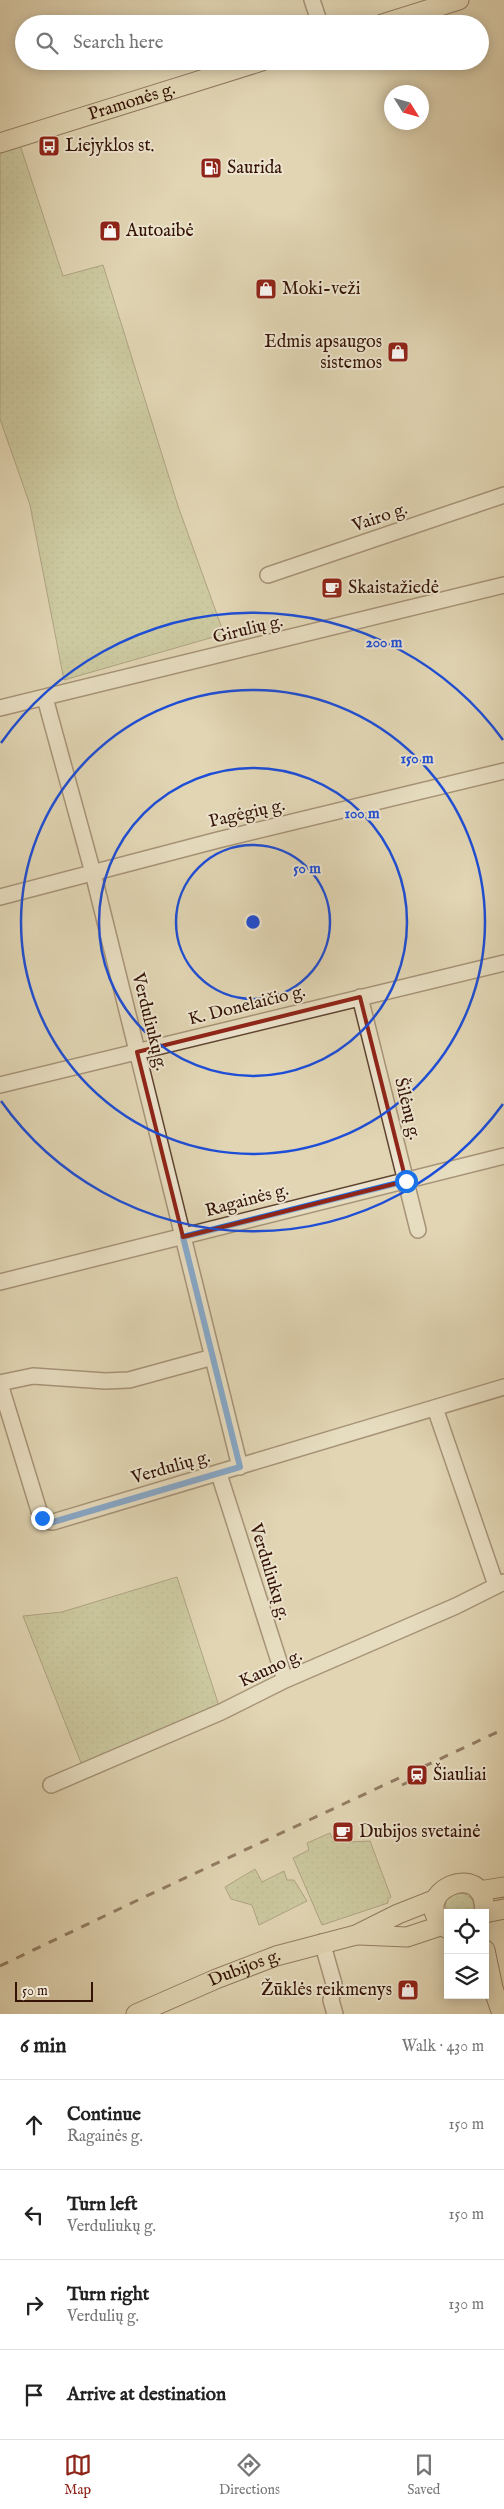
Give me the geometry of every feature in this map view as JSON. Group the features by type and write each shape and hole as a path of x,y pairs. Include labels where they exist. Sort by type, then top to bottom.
{"main road":[{"path":"411,15 459,0"},
{"name":"Pramonės g.","path":"0,143 233,70"},
{"name":"Dubijos g.","path":"356,1935 398,1914 436,1899 443,1889 458,1882 470,1884 479,1891"},
{"path":"485,1909 484,1901 479,1891 504,1887"},
{"path":"436,1899 435,1910 444,1925"},
{"path":"489,1912 504,1909"},
{"name":"Dubijos g.","path":"136,2014 238,1970 322,1942 356,1935 408,1937 444,1927"},
{"path":"486,1954 493,1988 502,2014"},
{"path":"485,1999 491,2014"}],"street":[{"path":"312,0 317,15"},
{"name":"Vairo g.","path":"268,575 504,495"},
{"name":"Girulių g.","path":"0,708 504,585"},
{"name":"Verduliukų g.","path":"45,698 93,873 240,1467"},
{"name":"Pagėgių g.","path":"0,896 227,838 504,771"},
{"name":"K. Donelaičio g.","path":"0,1085 504,963"},
{"name":"Šilėnų g.","path":"360,997 418,1230"},
{"name":"Ragainės g.","path":"0,1282 504,1156"},
{"path":"0,1383 33,1376 116,1381 213,1357"},
{"name":"Verdulių g.","path":"0,1383 40,1514 47,1521 53,1522 219,1474 504,1387"},
{"path":"434,1408 500,1583"},
{"name":"Verduliukų g.","path":"219,1474 285,1680"},
{"name":"Kauno g.","path":"51,1785 221,1712 285,1680 448,1610 500,1583"},
{"path":"322,1942 334,1984 331,2000 335,2014"}],"highlighted area":[{"path":"360,997 406,1181 183,1237 137,1052"}],"green space":[{"path":"20,145 63,276 103,265 178,506 224,634 64,680 30,505 0,419 0,152"},
{"path":"177,1577 221,1712 85,1773 23,1616 62,1612"},
{"path":"330,1833 334,1842 345,1837 349,1842 370,1841 391,1897 388,1903 322,1925 293,1858 309,1850 307,1843"},
{"path":"255,1869 262,1882 284,1871 287,1880 294,1880 307,1901 259,1925 252,1905 231,1899 225,1887"},
{"path":"455,1893 464,1894 470,1897 475,1909 445,1909 446,1901"}],"railway":[{"path":"0,1966 504,1729"},
{"path":"402,1785 438,1768"}],"place":[{"name":"Liejyklos st.","path":"49,146"},
{"name":"Saurida","path":"211,168"},
{"name":"Autoaibė","path":"110,231"},
{"name":"Moki-veži","path":"266,289"},
{"name":"Edmis apsaugos sistemos","path":"398,352"},
{"name":"Skaistažiedė","path":"332,588"},
{"name":"Šiauliai","path":"417,1775"},
{"name":"Dubijos svetainė","path":"343,1832"},
{"name":"Žūklės reikmenys","path":"408,1990"}],"route":[{"path":"42,1518 53,1522 240,1467 183,1237 406,1181"}]}
